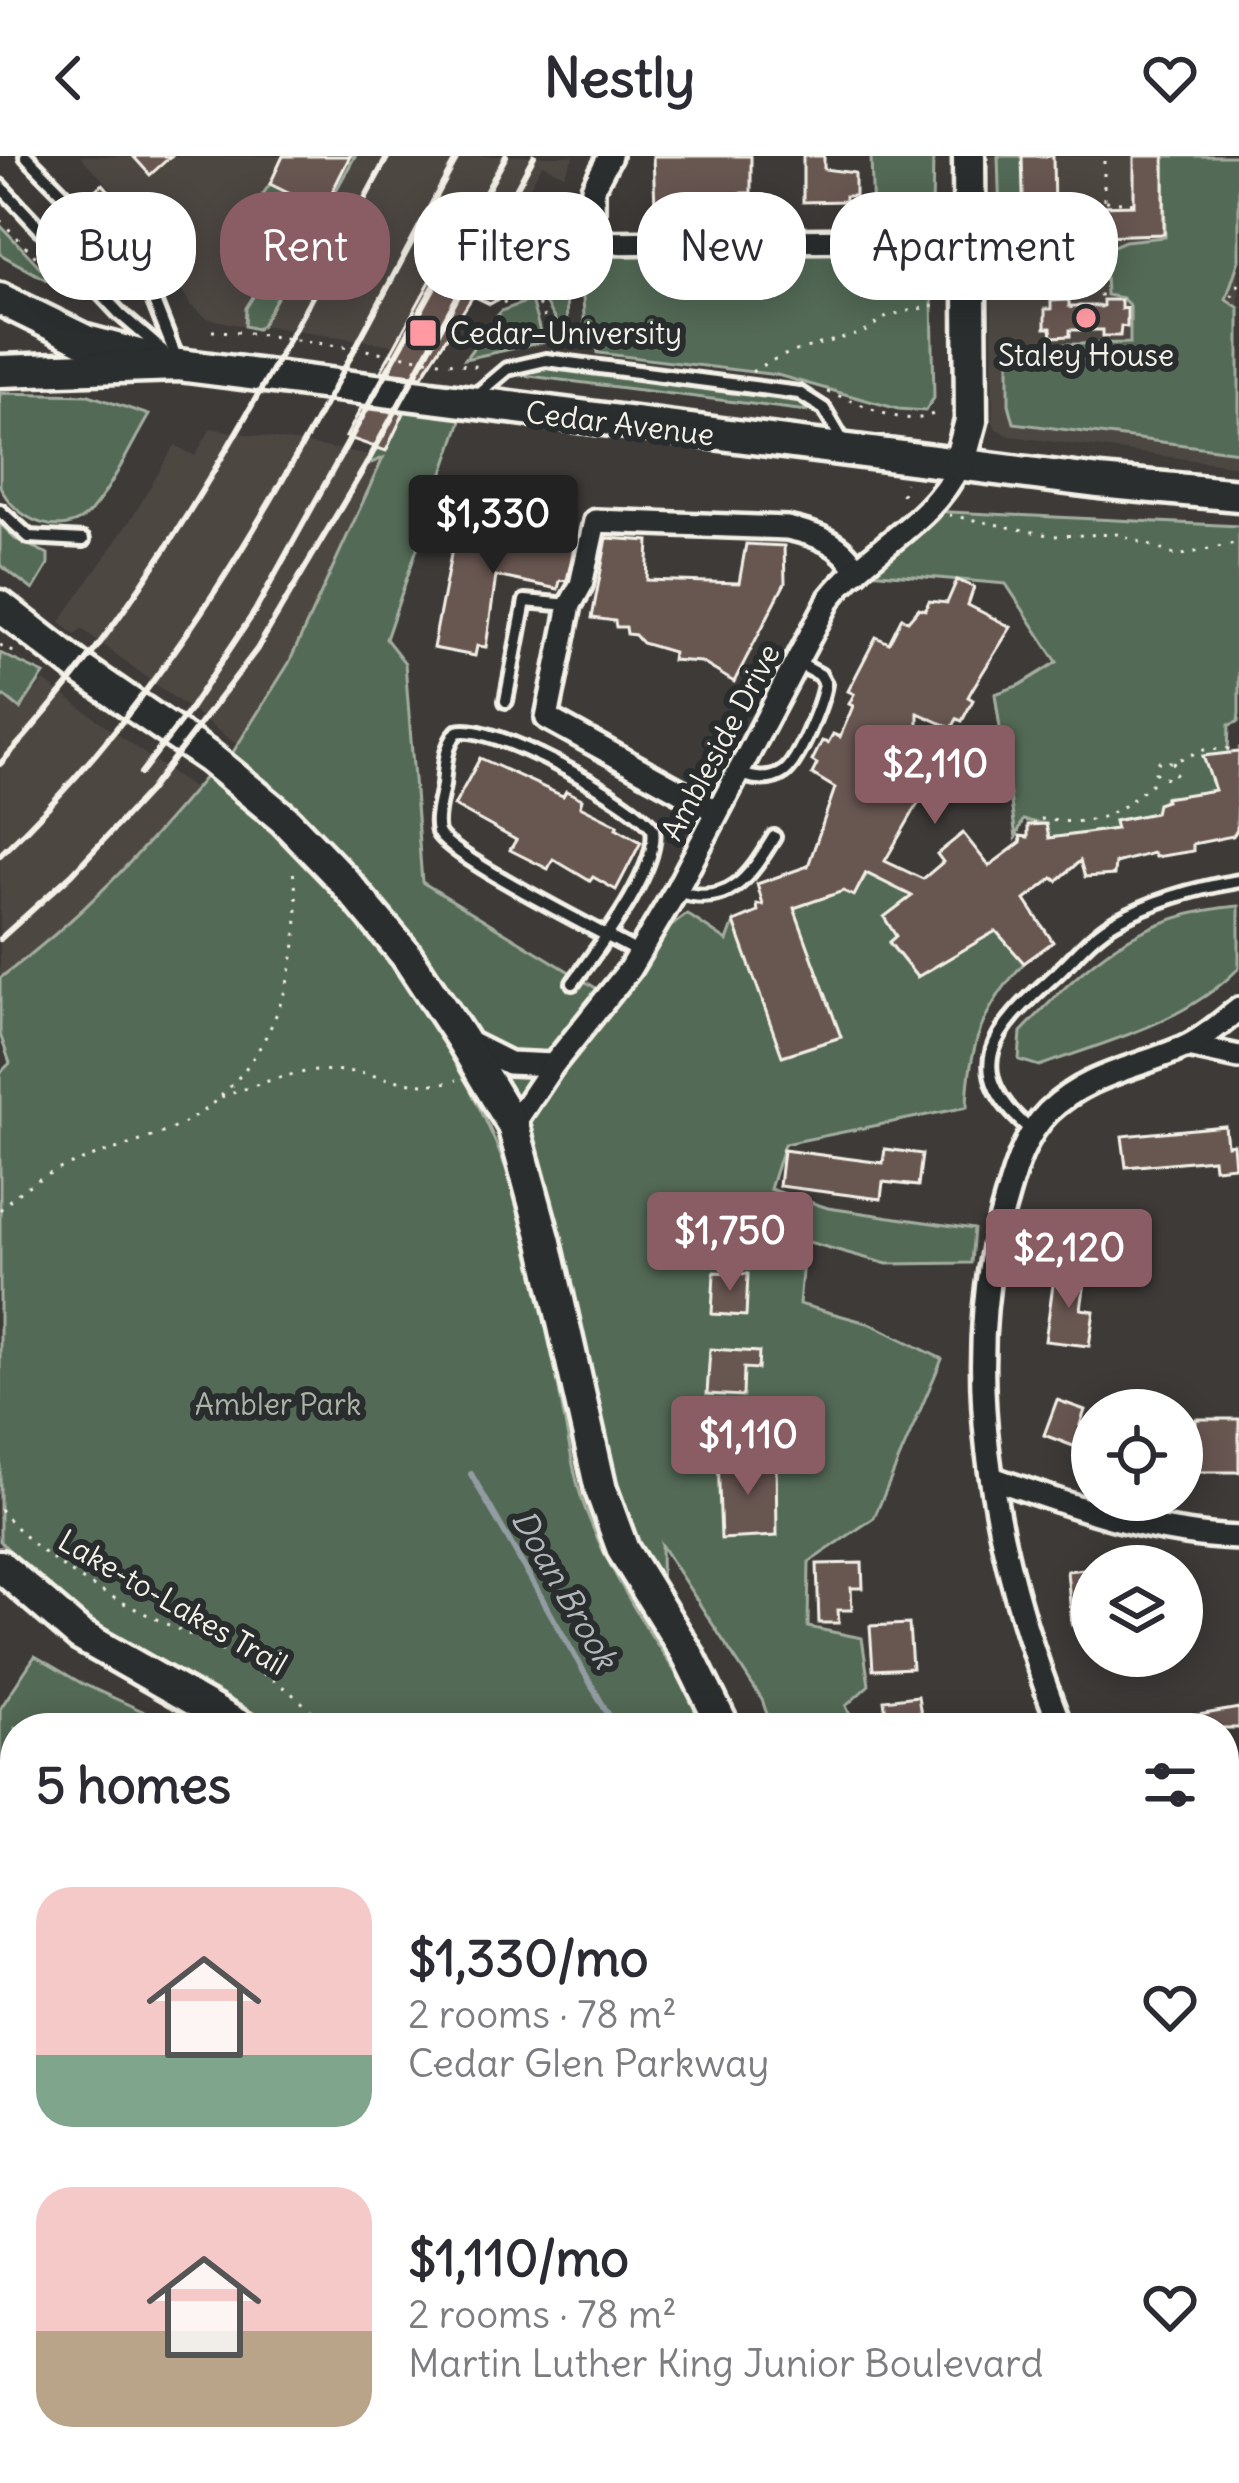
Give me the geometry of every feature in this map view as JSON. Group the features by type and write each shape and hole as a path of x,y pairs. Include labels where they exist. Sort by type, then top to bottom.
{"main road":[{"path":"969,156 969,192"},
{"path":"0,299 86,341 179,365"},
{"path":"959,464 971,421 970,300"},
{"name":"Cedar Avenue","path":"0,371 179,365 849,451 1239,495"},
{"path":"0,606 82,670 210,758 284,819 406,955 460,1038 513,1125 545,1242 601,1490 623,1550 688,1655 717,1713"},
{"path":"0,1566 80,1635 217,1713"}],"street":[{"path":"593,192 610,156"},
{"path":"613,249 830,242"},
{"name":"Ambleside Drive","path":"513,1125 639,953 830,598 930,511 959,464"},
{"path":"716,811 547,718 570,605 581,585 595,521 787,528 814,534 848,553 857,571"},
{"path":"1055,1713 1034,1657 1006,1552 982,1396 985,1317 998,1228 1013,1174 1033,1132 1073,1090 1108,1072 1186,1046 1239,1009"},
{"path":"460,1038 508,1063 553,1065"},
{"path":"1186,1046 1239,1057"},
{"path":"992,1478 1099,1516 1152,1528 1239,1538"}],"lane":[{"path":"26,156 144,275 179,365"},
{"path":"0,186 120,314 179,365"},
{"path":"467,404 507,369 546,360 799,393 824,409 849,451"},
{"path":"0,511 29,537 82,540"},
{"path":"506,701 525,601 570,605"},
{"path":"737,772 756,779 772,776 794,760 825,684 820,674 796,662"},
{"path":"573,983 607,935 654,846 652,829 644,817 500,738 466,728 457,731 448,743 437,823 441,838 481,866 607,935 639,953"},
{"path":"676,891 709,897 726,892 750,872 774,837"},
{"path":"1033,1132 995,1095 990,1068 997,1039 1024,1002 1092,938 1119,920 1193,891 1239,880"}],"path":[{"path":"1104,156 1104,192"},
{"path":"1118,201 1136,202"},
{"path":"0,220 36,258"},
{"path":"1239,284 1232,295 1239,300"},
{"path":"503,303 508,300"},
{"path":"536,300 558,351 546,351"},
{"path":"1071,309 1072,300"},
{"path":"1101,300 1101,309"},
{"path":"742,378 784,353 862,334 890,316 939,305"},
{"path":"570,328 570,344 591,347 591,355"},
{"path":"212,331 471,368 489,366"},
{"path":"961,517 1053,536 1119,534 1178,556 1239,542"},
{"path":"1173,762 1177,773 1172,779 1155,772 1160,761 1173,762 1203,750 1239,748"},
{"path":"1035,825 1034,820 1042,819 1096,821 1127,806 1159,777"},
{"path":"220,1097 272,1023 287,990 299,919 291,861"},
{"path":"0,1210 48,1173 176,1127 220,1097 272,1077 319,1070 364,1073 424,1087 461,1078"},
{"name":"Lake-to-Lakes Trail","path":"0,1509 40,1551 83,1581 268,1676 311,1713"}],"shaded area":[{"path":"80,156 574,156 564,175 542,164 527,192 414,192 414,300 471,300 439,352 262,325 257,329 207,318 188,300 196,300 196,192 114,192"},
{"path":"990,156 1239,156 1239,466 1010,436 996,429 992,300 1118,300 1118,192 990,192"},
{"path":"211,428 384,457 289,663 236,744 82,629 75,635 60,622 175,445 195,456"},
{"path":"44,681 195,790 88,906 0,978 0,699 3,696 20,709"}],"green space":[{"path":"355,156 335,192 264,192 270,184"},
{"path":"871,156 933,156 932,192 872,192"},
{"path":"998,156 1023,156 1024,192 999,192"},
{"path":"1164,156 1239,156 1239,260 1226,299 1239,308 1239,452 1014,423 1009,404 1009,339 1021,345 1130,343 1130,306 1118,297 1118,244 1165,237"},
{"path":"0,225 36,263 36,274 0,254"},
{"path":"830,250 830,300 932,300 934,398 925,411 898,409 777,375 598,353 597,345 582,343 583,300 613,300 613,255 637,255 637,300 806,300 806,251"},
{"path":"251,300 276,300 257,329 245,326"},
{"path":"531,300 543,342 465,359 501,311"},
{"path":"543,300 566,300 567,341"},
{"path":"553,365 787,395 802,400 806,411 521,375 529,368"},
{"path":"0,393 89,395 149,415 91,511 80,520 54,526 16,509 0,486"},
{"path":"404,395 467,403 386,639 405,663 422,882 609,996 664,911 670,927 687,914 727,941 734,922 783,1056 841,1037 794,908 838,888 854,894 867,874 912,896 884,917 896,936 889,943 916,976 981,939 986,919 1024,963 980,1029 967,1107 784,1144 770,1189 828,1208 974,1229 971,1263 887,1264 805,1241 799,1304 871,1324 942,1359 874,1518 809,1562 808,1627 862,1638 869,1685 846,1706 849,1713 767,1713 661,1545 662,1613 623,1550 513,1125 406,955 223,768 289,663 383,458 366,465"},
{"path":"930,511 1239,526 1239,713 1238,722 1229,725 1228,753 1205,756 1217,795 1166,797 1155,813 1114,821 1116,829 1049,838 1045,824 1023,820 1016,837 995,694 1057,662 1006,584 857,571"},
{"path":"0,523 15,539 48,554 48,565 33,590 0,565"},
{"path":"0,653 44,674 20,709 4,696 0,699"},
{"name":"Ambler Park","path":"207,775 261,820 362,926 448,1049 511,1181 531,1249 585,1508 626,1594 703,1713 252,1713 92,1621 0,1541 0,1073 10,1063 0,1034 0,978 110,883"},
{"path":"1239,906 1239,968 1218,987 1171,1016 1119,1038 1039,1066 1019,1060 1021,1032 1069,984 1117,946 1171,919"},
{"path":"35,1656 147,1713 0,1713"}],"building":[{"path":"133,156 171,156 150,175"},
{"path":"283,156 350,156 332,192 286,192 270,184"},
{"path":"653,156 751,156 751,192 654,192"},
{"path":"803,156 824,156 824,169 855,173 855,192 830,192 830,201 806,202"},
{"path":"1022,156 1053,156 1054,192 1023,192"},
{"path":"1134,156 1164,156 1164,234 1118,235 1118,205 1134,205"},
{"path":"420,300 470,300 422,376 381,371"},
{"name":"Staley House","path":"1103,300 1121,300 1121,309 1127,308 1127,327 1121,326 1120,336 1103,336 1103,330 1070,330 1070,336 1052,337 1051,328 1045,328 1045,309 1051,309 1051,301 1103,306"},
{"path":"361,408 404,413 386,451 346,437"},
{"path":"458,518 576,539 567,580 560,581 558,589 496,576 486,647 477,646 475,656 433,648"},
{"path":"607,538 649,541 647,580 739,583 746,544 784,546 785,583 734,682 701,662 672,660 673,652 642,643 627,634 626,627 616,627 615,621 592,618"},
{"path":"957,580 974,587 968,605 1011,627 968,697 973,700 962,721 957,719 952,728 918,713 918,729 903,739 943,760 885,861 923,879 943,862 937,854 963,833 989,866 1021,842 1020,836 1028,837 1028,825 1046,824 1049,838 1116,829 1114,821 1155,813 1165,798 1215,790 1203,756 1239,752 1237,830 1233,836 1193,844 1193,851 1155,857 1153,853 1115,863 1114,875 1085,877 1080,861 1025,900 1053,942 1024,963 996,931 917,977 889,942 896,936 884,917 912,896 866,873 854,896 843,891 794,908 841,1037 782,1056 734,922 763,905 757,884 808,866 835,788 812,774 817,764 812,761 822,741 828,743 833,734 840,737 853,706 849,704 854,694 848,691 876,637 889,643 902,617 908,621 919,608 925,610 929,601 947,603"},
{"path":"480,758 563,796 566,791 582,799 580,806 641,842 616,890 553,859 548,869 510,850 516,840 454,806"},
{"path":"1225,1126 1235,1166 1214,1168 1213,1159 1126,1167 1122,1136"},
{"path":"885,1149 922,1154 918,1186 883,1182 881,1199 779,1186 783,1150 883,1163"},
{"path":"1055,1271 1086,1275 1081,1309 1094,1311 1089,1346 1045,1341"},
{"path":"714,1272 748,1274 746,1316 712,1314"},
{"path":"710,1349 759,1352 758,1369 744,1368 743,1396 707,1394"},
{"path":"1057,1400 1071,1405 1071,1445 1044,1435"},
{"path":"1203,1419 1239,1419 1239,1472 1203,1472"},
{"path":"718,1458 776,1460 777,1536 721,1539"},
{"path":"862,1563 863,1588 851,1588 852,1610 838,1610 839,1623 819,1623 817,1564"},
{"path":"909,1624 912,1668 873,1670 870,1626"},
{"path":"918,1696 921,1713 886,1713 884,1700"}],"waterway":[{"name":"Doan Brook","path":"471,1474 607,1713"}],"railway":[{"path":"0,764 60,695 165,549 258,395 388,156"},
{"path":"0,855 74,780 201,613 309,434 458,156"},
{"path":"141,773 255,611 506,156"},
{"path":"0,939 72,874 149,791 257,649 366,465 534,156"}],"place":[{"name":"Staley House","path":"1086,318"},
{"name":"Cedar–University","path":"423,333"}]}
